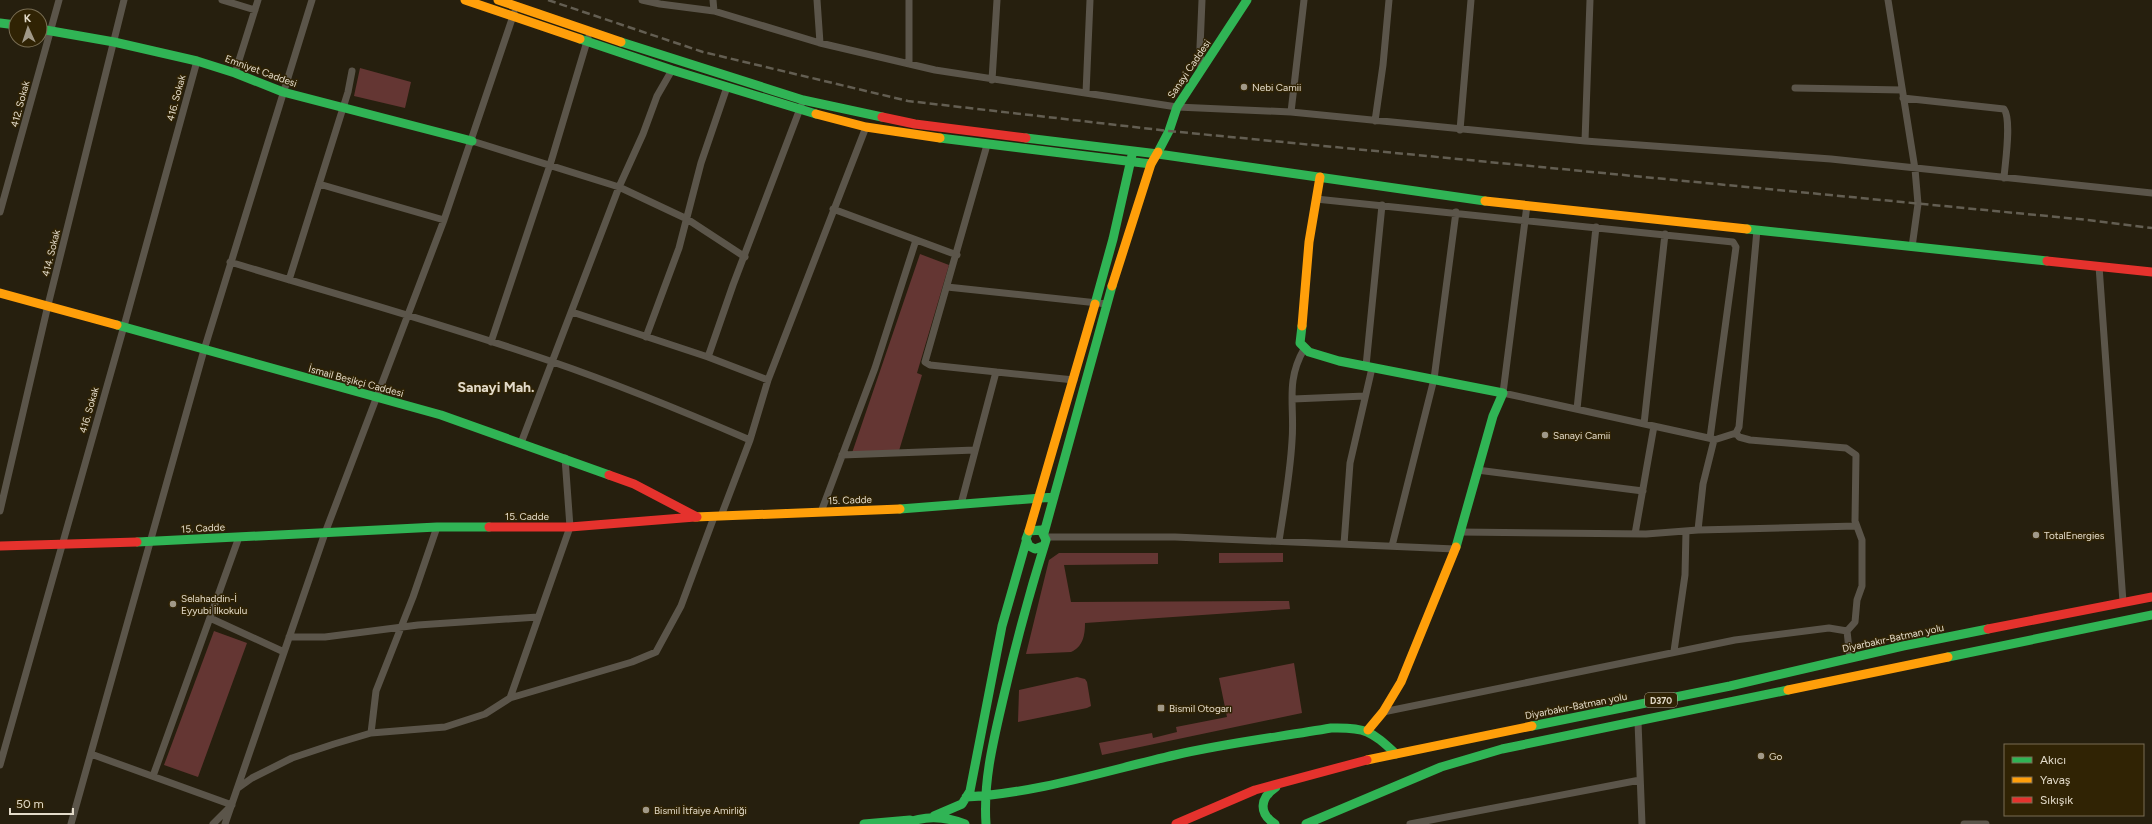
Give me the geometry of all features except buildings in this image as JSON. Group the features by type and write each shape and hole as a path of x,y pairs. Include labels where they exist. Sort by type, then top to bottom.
{"main road":[{"path":"466,0 672,70 800,110 866,127 987,145 1151,164"},
{"path":"498,0 589,32 803,100 915,124 1158,154 1457,198 2152,272"},
{"name":"Sanayi Caddesi","path":"986,824 985,797 988,760 1054,497 1107,304 1151,164 1158,154 1169,131 1177,107 1247,0"},
{"name":"Emniyet Caddesi","path":"50,31 114,42 196,60 235,72 283,92 472,141"},
{"path":"864,824 908,822 933,816 962,804 966,797 973,776 986,700 1002,626 1026,542 1026,536 1029,531 1039,498 1096,302 1113,239 1133,151"},
{"path":"1320,177 1309,242 1300,343 1304,349 1339,361 1503,393 1492,416 1455,548 1401,682 1383,712 1368,730"},
{"name":"İsmail Beşikçi Caddesi","path":"0,293 124,326 204,350 441,416 565,458 634,484 697,517"},
{"name":"15. Cadde","path":"0,546 149,541 437,527 570,527 697,517 891,510 1054,497"},
{"path":"1026,542 1032,548 1038,548 1044,538 1035,529 1029,531"},
{"name":"Diyarbakır-Batman yolu","path":"1176,824 1226,801 1288,781 1396,754 1730,686 1903,646 2152,597"},
{"name":"D370","path":"1306,824 1441,767 1510,748 2152,615"},
{"path":"966,797 985,797 1032,789 1158,758 1324,729 1358,726 1368,730 1396,754"},
{"path":"1276,824 1269,821 1263,814 1262,805 1264,797 1268,792 1288,781"},
{"path":"933,816 954,819 965,824"},
{"path":"1296,824 1316,820"}],"street":[{"name":"412. Sokak","path":"0,212 59,0"},
{"name":"414. Sokak","path":"0,511 48,305 124,0"},
{"path":"222,0 254,10"},
{"path":"235,72 258,0"},
{"path":"72,824 149,541 204,350 312,0"},
{"path":"642,0 714,11 820,44 909,64 992,80 1177,107 1291,112 1460,130 1585,141 1831,159 2152,193"},
{"path":"713,0 714,11"},
{"path":"817,0 820,44"},
{"path":"909,0 909,64"},
{"path":"992,80 997,0"},
{"path":"1086,93 1090,0"},
{"path":"1201,72 1200,47 1202,0"},
{"path":"1291,112 1304,0"},
{"path":"1375,121 1384,65 1389,0"},
{"path":"1460,130 1471,0"},
{"path":"1585,141 1590,0"},
{"path":"1888,0 1915,169 1918,204 1912,247"},
{"path":"225,824 325,533 444,220 517,6"},
{"path":"490,342 550,165 588,41 589,32"},
{"name":"416. Sokak","path":"0,766 38,634 61,544 124,326 196,60"},
{"path":"521,443 619,187 644,134 657,96 672,70"},
{"path":"289,280 343,108 352,71"},
{"path":"646,337 679,248 701,163 726,87"},
{"path":"1795,88 1902,90"},
{"path":"1903,98 2004,109 2007,113 2008,125 2004,178"},
{"path":"708,357 733,285 745,257 803,100"},
{"path":"238,788 252,778 292,758 371,733 445,727 485,714 510,698 632,662 656,652 681,606 750,440 768,380 866,127"},
{"path":"472,141 619,187 687,219 745,257"},
{"path":"987,145 957,255 925,362 930,364 996,372 1074,380"},
{"path":"319,184 444,220"},
{"path":"1316,199 1732,241 1736,247 1712,439 1703,484 1698,530"},
{"path":"1344,544 1350,463 1369,367 1382,205"},
{"path":"1527,206 1503,393 1712,439 1736,433 1739,427 1757,230"},
{"path":"833,209 957,255"},
{"path":"1392,546 1434,379 1456,212"},
{"path":"1577,409 1596,227"},
{"path":"1644,424 1665,234"},
{"path":"821,512 875,368 916,240"},
{"path":"230,262 407,315 553,362 653,399 750,440"},
{"path":"2099,266 2124,602"},
{"path":"947,287 1107,304"},
{"path":"572,312 708,357 768,380"},
{"path":"1279,541 1291,454 1293,373 1304,349"},
{"path":"961,504 996,372"},
{"path":"1292,398 1364,396"},
{"path":"1635,534 1654,426"},
{"path":"1736,433 1739,437 1750,440 1846,448 1852,450 1856,455 1858,461 1856,526 1862,540 1862,586 1857,600 1855,622 1847,630"},
{"path":"842,455 975,450"},
{"path":"510,698 570,527 565,458"},
{"path":"1478,470 1643,491"},
{"path":"1460,532 1635,534 1698,530 1856,526"},
{"path":"371,733 376,691 414,597 437,527"},
{"path":"1674,651 1684,575 1686,531"},
{"path":"153,776 239,537"},
{"path":"1044,538 1175,537 1455,548"},
{"path":"289,637 325,637 418,625 538,617"},
{"path":"210,618 284,652"},
{"path":"1383,712 1674,651 1770,634 1829,628 1847,630"},
{"path":"1847,630 1850,658"},
{"path":"1638,722 1642,824"},
{"path":"91,754 232,805"},
{"path":"1410,824 1640,780"},
{"path":"213,824 232,805"},
{"path":"1964,824 1986,824"}],"shaded area":[{"path":"360,68 411,82 405,108 354,96"},
{"path":"920,254 949,265 917,373 922,375 898,454 852,453"},
{"path":"1059,553 1158,553 1158,564 1064,565 1071,602 1289,601 1290,609 1085,623 1081,644 1075,650 1071,652 1026,654 1049,560"},
{"path":"1219,553 1283,553 1283,562 1219,563"},
{"path":"214,631 247,643 198,777 164,765"},
{"path":"1294,663 1302,713 1102,755 1099,743 1152,733 1153,738 1177,732 1176,727 1227,717 1219,678"},
{"path":"1077,677 1085,679 1087,682 1091,706 1018,722 1019,690"}],"railway":[{"path":"548,0 703,52 908,101 1169,131 2088,220 2152,228"}],"traffic: fast":[{"path":"1158,152 1169,131 1177,107 1247,0"},
{"path":"0,23 8,24"},
{"path":"48,30 114,42 197,61 235,73 283,92 472,141"},
{"path":"580,39 672,70 816,114"},
{"path":"621,42 803,100 882,117"},
{"path":"940,138 1151,164"},
{"path":"1026,138 1158,154 1485,201"},
{"path":"1095,304 1113,239 1132,155"},
{"path":"1747,229 2047,261"},
{"path":"1044,533 1112,286"},
{"path":"117,325 441,415 609,475"},
{"path":"1302,326 1300,343 1309,352 1339,361 1503,393 1493,416 1456,547"},
{"path":"900,509 1054,497"},
{"path":"137,542 437,527 489,527"},
{"path":"986,824 986,791 993,743 1018,637 1046,540 1041,530 1029,531 1026,539 1029,546 1035,549 1043,546"},
{"path":"934,816 962,804 970,791 1002,626 1026,542"},
{"path":"1948,657 2152,615"},
{"path":"1532,726 1730,686 1903,646 1988,629"},
{"path":"1306,824 1441,767 1502,749 1788,690"},
{"path":"966,797 1019,791 1194,751 1331,728 1352,728 1367,732 1374,735 1396,754"},
{"path":"1275,824 1266,815 1263,806 1267,796 1276,787"},
{"path":"904,824 927,818 950,819 965,824"},
{"path":"864,824 910,820"}],"traffic: slow":[{"path":"465,0 580,39"},
{"path":"498,0 621,42"},
{"path":"816,114 866,127 940,138"},
{"path":"1112,286 1151,164 1158,152"},
{"path":"1302,326 1309,242 1320,177"},
{"path":"1485,201 1747,229"},
{"path":"0,293 117,325"},
{"path":"1029,531 1095,304"},
{"path":"695,517 900,509"},
{"path":"1368,730 1383,712 1401,682 1456,547"},
{"path":"1788,690 1948,657"},
{"path":"1367,760 1532,726"}],"traffic: jam":[{"path":"882,117 915,124 1026,138"},
{"path":"2047,261 2152,272"},
{"path":"609,475 634,484 697,517"},
{"path":"489,527 570,527 695,517"},
{"path":"0,546 137,542"},
{"path":"1988,629 2152,597"},
{"path":"1176,824 1255,790 1367,760"}],"place":[{"name":"Nebi Camii","path":"1244,87"},
{"name":"Sanayi Camii","path":"1545,435"},
{"name":"TotalEnergies","path":"2036,535"},
{"name":"Selahaddin-İ Eyyubi İlkokulu","path":"173,604"},
{"name":"Bismil Otogarı","path":"1161,708"},
{"name":"Go","path":"1761,756"},
{"name":"Bismil İtfaiye Amirliği","path":"646,810"}],"district":[{"name":"Sanayi Mah.","path":"496,387"}]}
